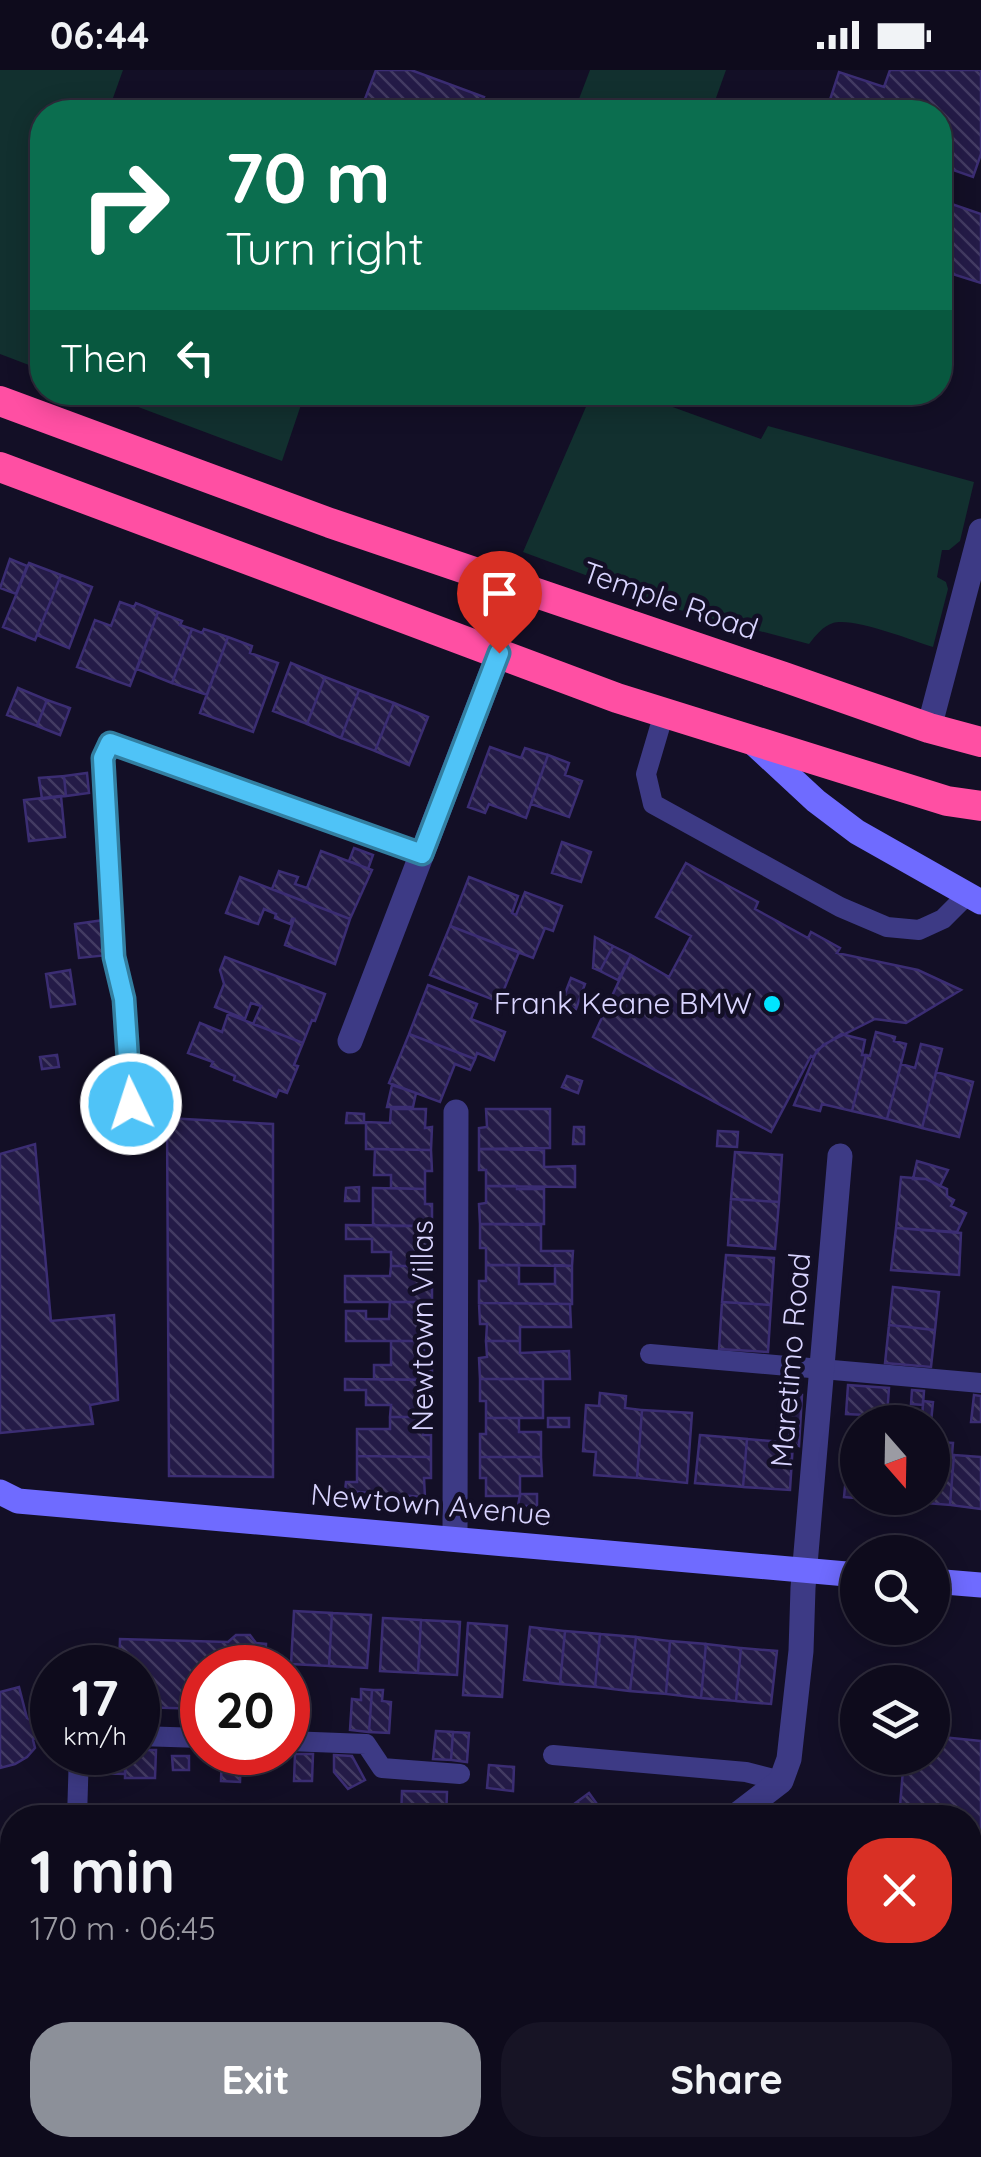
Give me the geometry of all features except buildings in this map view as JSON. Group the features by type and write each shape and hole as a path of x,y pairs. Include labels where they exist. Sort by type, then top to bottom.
{"highway":[{"name":"Temple Road","path":"0,401 330,523 929,728 981,742"},
{"path":"0,467 616,698 946,801 981,806"}],"street":[{"path":"929,728 981,531"},
{"path":"350,1041 499,653"},
{"path":"749,739 816,801 857,832 974,898"},
{"name":"Newtown Villas","path":"455,1539 456,1112"},
{"name":"Maretimo Road","path":"781,1781 789,1758 800,1651 840,1156"},
{"name":"Newtown Avenue","path":"0,1492 18,1501 840,1574"},
{"path":"950,1583 981,1586"},
{"path":"750,1805 781,1781"}],"lane":[{"path":"664,713 646,774 653,804 840,907 887,927 919,930 974,898"},
{"path":"131,1104 124,999 114,957 103,758 110,743 422,854"},
{"path":"650,1354 981,1383"},
{"path":"310,1742 366,1744 382,1768 460,1774"},
{"path":"553,1755 746,1772 781,1781"},
{"path":"77,1805 78,1775"}],"green space":[{"path":"0,70 123,70 112,100 30,100 30,365 0,354"},
{"path":"590,70 726,70 715,100 579,100"},
{"path":"133,405 301,405 282,461"},
{"path":"587,405 667,405 761,439 768,426 974,482 960,541 949,550 942,550 937,577 946,582 948,589 933,647 842,622 826,626 809,644 680,610 523,552"}],"place":[{"name":"Frank Keane BMW","path":"772,1004"}],"route":[{"path":"131,1104 124,999 114,957 103,758 110,743 422,854 499,653"}]}
